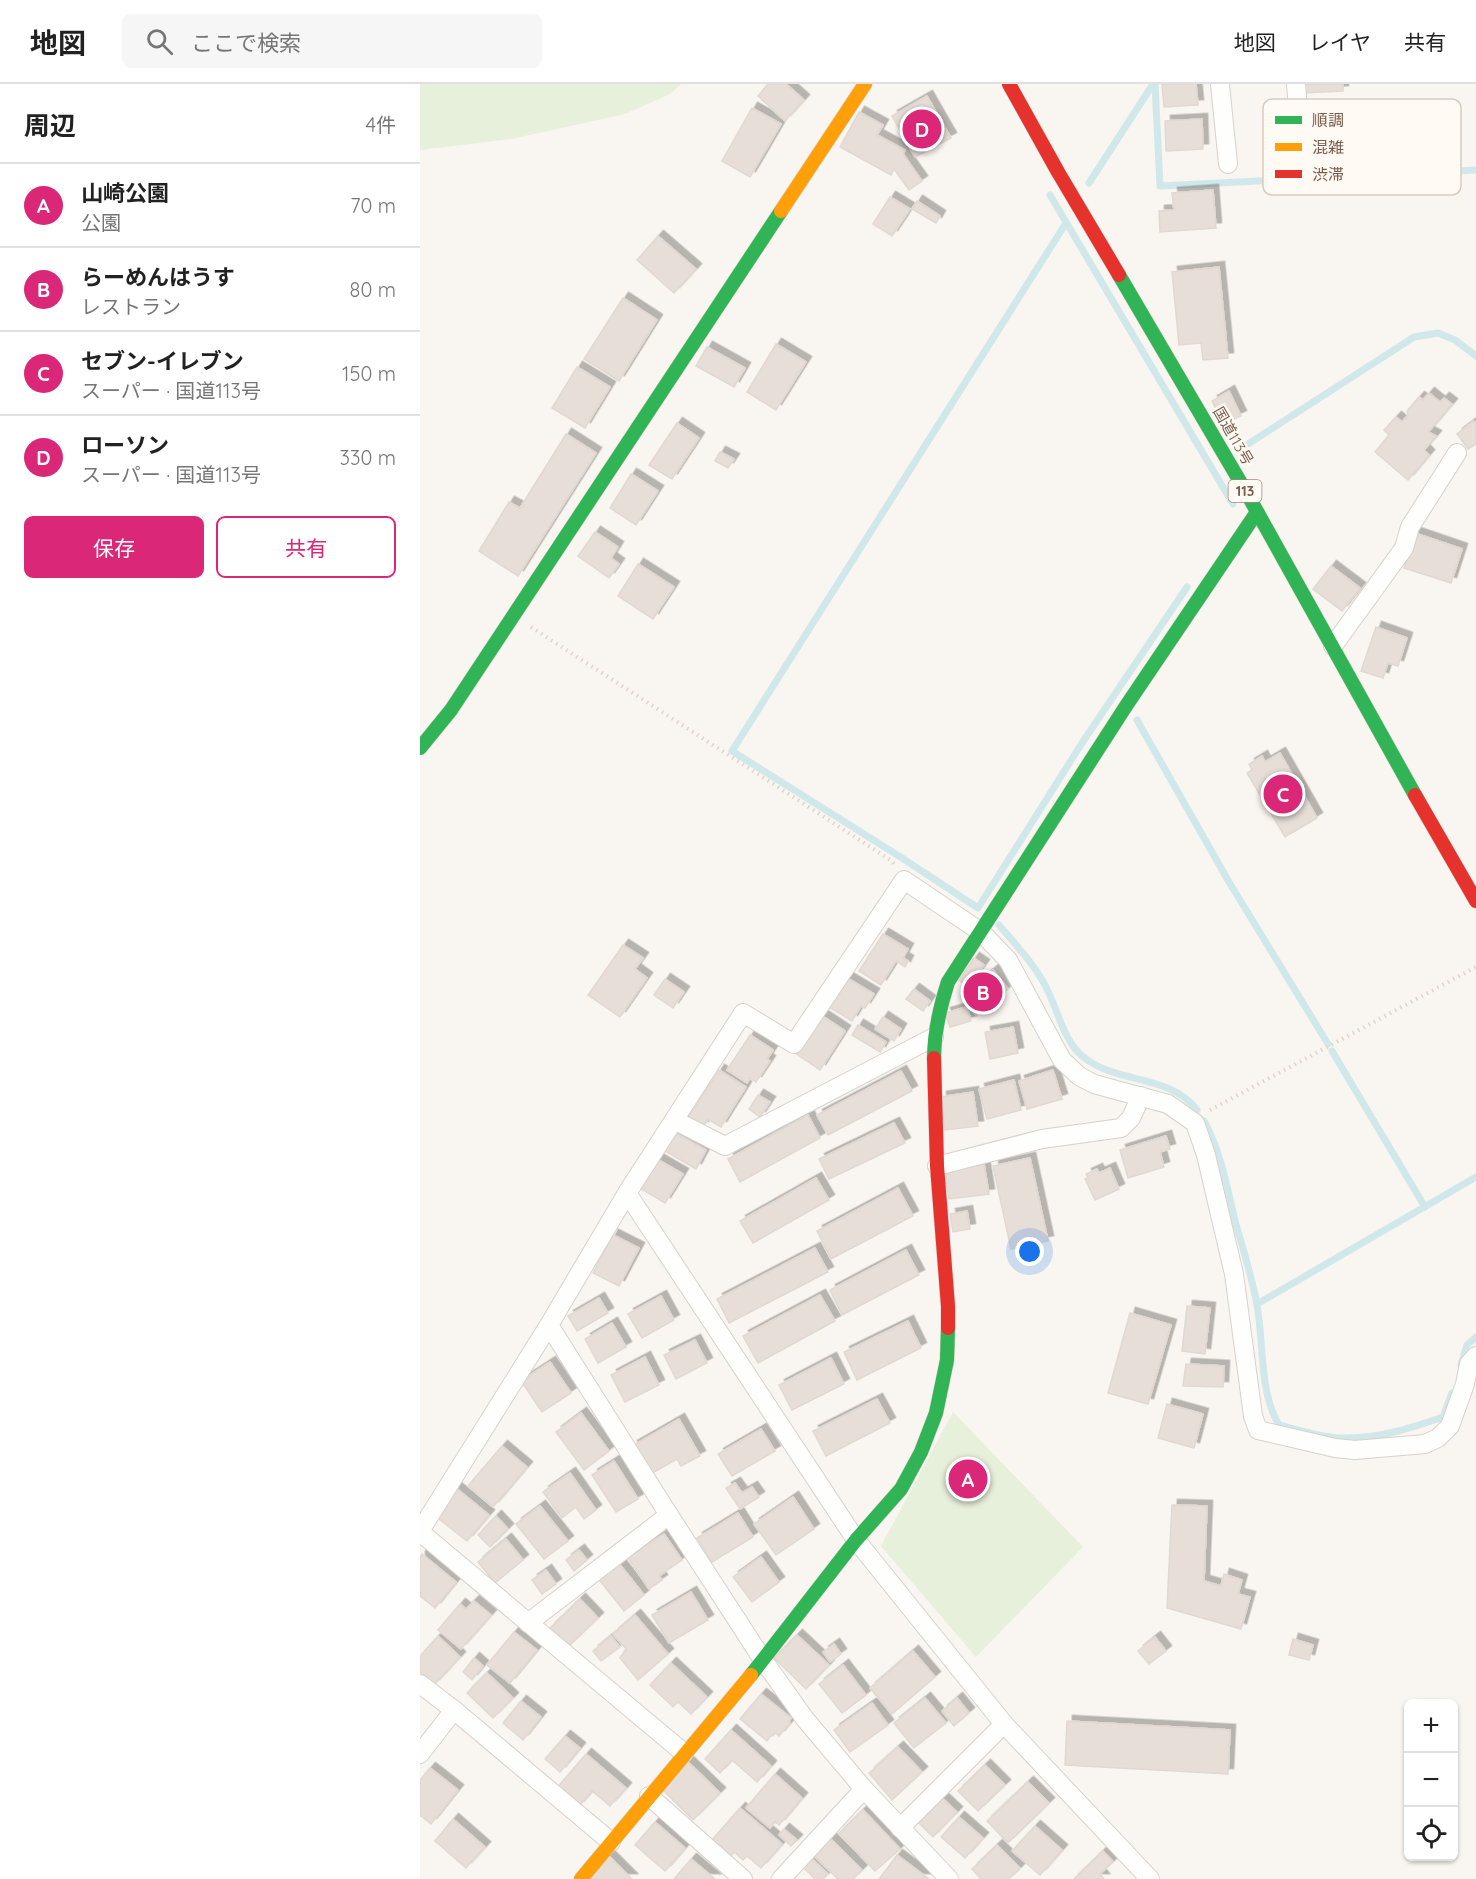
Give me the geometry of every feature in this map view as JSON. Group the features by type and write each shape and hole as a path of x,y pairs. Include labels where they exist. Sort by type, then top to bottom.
{"main road":[{"path":"420,748 451,710 865,84"},
{"name":"国道113号","path":"1009,84 1137,306 1212,430 1394,759 1476,901"},
{"path":"581,1879 763,1659 856,1540 901,1489 921,1452 936,1413 947,1360 948,1306 937,1166 934,1037 939,1010 948,982 1126,706 1257,512"}],"street":[{"path":"1220,84 1228,164"},
{"path":"1296,84 1297,99"},
{"path":"1333,646 1404,548 1410,528 1457,453"},
{"path":"684,1753 420,1532 549,1325 627,1193 743,1013 794,1044 904,880 981,932 1008,960 1062,1060 1079,1076 1094,1084 1168,1104 1195,1123 1206,1155 1234,1274 1253,1416 1258,1430 1355,1450 1425,1443 1438,1438 1450,1426 1465,1384 1469,1364 1476,1356"},
{"path":"674,1120 725,1146 934,1037"},
{"path":"937,1166 1042,1139 1121,1128 1131,1118 1141,1096"},
{"path":"627,1193 856,1540 1004,1724 1150,1879"},
{"path":"549,1325 669,1515 805,1719 864,1789 949,1879"},
{"path":"528,1623 669,1515"},
{"path":"420,1684 610,1842"},
{"path":"420,1754 454,1710"},
{"path":"900,1828 1004,1724"},
{"path":"782,1879 864,1789"},
{"path":"649,1796 743,1879"}],"path":[{"path":"513,616 892,861 904,880"},
{"path":"1195,1123 1204,1113 1476,967"}],"green space":[{"path":"420,84 681,84 670,94 625,114 511,139 420,150"},
{"path":"953,1412 1083,1547 976,1657 881,1546"}],"building":[{"path":"768,84 786,84 804,100 785,121 758,96"},
{"path":"1162,84 1196,84 1198,105 1164,107"},
{"path":"1302,84 1343,84 1343,91 1303,93"},
{"path":"927,96 951,138 915,157 892,116"},
{"path":"752,108 781,124 750,177 722,161"},
{"path":"859,112 883,125 877,135 905,150 903,154 922,181 909,190 894,169 891,175 840,147"},
{"path":"1202,119 1203,149 1166,151 1165,121"},
{"path":"1213,190 1216,228 1160,232 1159,211 1174,210 1172,193"},
{"path":"890,197 910,209 892,236 873,224"},
{"path":"917,201 940,216 936,223 912,209"},
{"path":"658,236 696,269 674,293 637,260"},
{"path":"1219,267 1228,358 1203,360 1201,343 1179,345 1172,272"},
{"path":"623,298 657,320 619,381 584,359"},
{"path":"776,344 806,362 776,410 747,392"},
{"path":"707,347 745,368 734,387 696,366"},
{"path":"577,367 610,387 585,428 552,408"},
{"path":"1229,391 1241,416 1223,424 1212,401"},
{"path":"1429,393 1440,402 1444,398 1452,404 1428,432 1436,436 1424,450 1429,455 1408,480 1375,452 1389,435 1384,430 1396,417 1402,422 1408,415 1407,411 1419,397 1423,400"},
{"path":"1474,421 1476,423 1476,444 1468,449 1457,434"},
{"path":"677,423 699,438 672,479 649,465"},
{"path":"566,434 596,453 518,576 479,551 509,502 520,508"},
{"path":"720,452 734,459 728,468 715,461"},
{"path":"631,474 658,491 636,525 610,508"},
{"path":"595,532 618,547 611,558 619,564 609,578 578,556"},
{"path":"1415,533 1462,549 1451,583 1404,568"},
{"path":"638,564 674,587 653,619 618,596"},
{"path":"1331,566 1360,588 1342,611 1313,589"},
{"path":"1376,627 1407,638 1398,666 1388,663 1383,678 1361,671"},
{"path":"1280,753 1317,818 1285,837 1247,773 1252,770 1249,764 1262,756 1265,762"},
{"path":"883,934 908,949 903,958 908,961 905,967 896,961 881,985 859,971"},
{"path":"623,945 643,958 635,969 647,978 620,1017 588,995"},
{"path":"974,958 984,965 968,987 959,980"},
{"path":"993,970 1008,989 976,1015 961,996"},
{"path":"847,978 874,994 865,1008 861,1006 852,1021 829,1007"},
{"path":"665,979 684,992 673,1008 654,995"},
{"path":"914,989 930,1001 923,1011 906,999"},
{"path":"967,1007 971,1021 950,1027 945,1013"},
{"path":"821,1015 845,1031 820,1070 795,1053"},
{"path":"883,1017 901,1029 894,1041 875,1029"},
{"path":"858,1025 886,1042 880,1052 852,1035"},
{"path":"1013,1027 1018,1053 990,1059 985,1032"},
{"path":"750,1035 773,1050 767,1059 770,1061 756,1082 750,1078 747,1083 727,1070"},
{"path":"719,1070 746,1087 721,1127 708,1119 703,1127 688,1118"},
{"path":"1053,1070 1062,1099 1027,1109 1019,1081"},
{"path":"901,1071 912,1091 828,1135 817,1115"},
{"path":"1014,1080 1021,1110 987,1119 979,1089"},
{"path":"973,1092 978,1126 945,1130 941,1097"},
{"path":"758,1095 770,1102 760,1117 749,1109"},
{"path":"808,1115 820,1138 740,1182 728,1159"},
{"path":"894,1123 905,1143 829,1179 819,1159"},
{"path":"675,1133 706,1150 696,1169 665,1151"},
{"path":"1166,1136 1170,1149 1160,1152 1164,1167 1128,1178 1120,1150"},
{"path":"655,1158 683,1174 665,1203 638,1187"},
{"path":"1030,1158 1048,1241 1011,1249 993,1166"},
{"path":"984,1164 989,1194 949,1199 944,1170"},
{"path":"1110,1168 1119,1189 1095,1200 1085,1179 1088,1178 1086,1174 1097,1169 1099,1173"},
{"path":"816,1178 829,1200 753,1243 740,1221"},
{"path":"898,1188 913,1216 831,1259 817,1231"},
{"path":"967,1211 970,1229 953,1232 950,1214"},
{"path":"613,1235 639,1248 619,1286 593,1273"},
{"path":"815,1248 828,1272 729,1323 717,1299"},
{"path":"906,1250 919,1275 842,1315 830,1290"},
{"path":"820,1295 835,1321 758,1363 743,1336"},
{"path":"661,1296 674,1320 642,1338 628,1314"},
{"path":"599,1298 608,1313 577,1331 568,1316"},
{"path":"1187,1306 1210,1308 1205,1354 1182,1351"},
{"path":"1130,1313 1171,1325 1148,1404 1108,1393"},
{"path":"908,1321 921,1348 857,1380 844,1352"},
{"path":"612,1323 626,1347 598,1363 585,1339"},
{"path":"695,1340 707,1363 676,1379 664,1355"},
{"path":"645,1357 659,1385 625,1402 611,1375"},
{"path":"831,1358 844,1384 792,1410 779,1385"},
{"path":"550,1362 571,1393 542,1412 521,1381"},
{"path":"1186,1364 1224,1366 1223,1387 1183,1386"},
{"path":"877,1399 890,1423 826,1456 813,1431"},
{"path":"1167,1404 1203,1414 1194,1448 1158,1438"},
{"path":"581,1413 609,1451 584,1470 556,1432"},
{"path":"679,1419 700,1456 681,1466 677,1459 649,1475 632,1446"},
{"path":"761,1429 775,1451 732,1476 718,1454"},
{"path":"502,1446 527,1467 493,1507 468,1486"},
{"path":"614,1461 638,1499 616,1512 592,1475"},
{"path":"570,1473 596,1510 584,1519 576,1507 562,1518 543,1492"},
{"path":"735,1483 742,1493 752,1487 759,1497 740,1509 726,1488"},
{"path":"456,1488 489,1515 467,1541 434,1515"},
{"path":"793,1497 814,1529 776,1555 754,1524"},
{"path":"1172,1505 1207,1506 1204,1581 1221,1586 1224,1574 1242,1580 1238,1594 1250,1597 1241,1629 1167,1608"},
{"path":"540,1506 568,1541 544,1559 516,1524"},
{"path":"738,1513 753,1537 712,1562 697,1538"},
{"path":"496,1516 508,1529 490,1547 478,1535"},
{"path":"664,1534 682,1560 659,1576 662,1580 649,1589 628,1558"},
{"path":"506,1539 523,1560 495,1583 478,1562"},
{"path":"579,1550 587,1560 574,1571 566,1560"},
{"path":"422,1554 456,1582 435,1608 420,1596 420,1557"},
{"path":"761,1557 779,1582 752,1602 733,1577"},
{"path":"617,1561 644,1595 624,1611 597,1577"},
{"path":"546,1570 556,1584 542,1594 532,1580"},
{"path":"691,1592 708,1620 669,1643 652,1615"},
{"path":"580,1599 598,1618 569,1646 550,1628"},
{"path":"474,1601 491,1615 461,1649 438,1630 460,1604 466,1609"},
{"path":"635,1615 668,1654 638,1680 620,1658 626,1649 613,1634"},
{"path":"514,1632 537,1650 510,1683 487,1665"},
{"path":"797,1635 829,1665 806,1689 774,1658"},
{"path":"438,1636 460,1657 434,1685 420,1672 420,1656"},
{"path":"611,1636 620,1647 601,1661 593,1651"},
{"path":"1155,1637 1166,1651 1149,1664 1138,1651"},
{"path":"1293,1639 1313,1645 1309,1660 1289,1655"},
{"path":"834,1644 841,1654 830,1662 823,1652"},
{"path":"913,1651 935,1677 892,1714 870,1688"},
{"path":"474,1658 483,1666 472,1680 463,1672"},
{"path":"671,1663 707,1697 691,1714 678,1702 673,1707 650,1685"},
{"path":"843,1665 866,1695 842,1713 819,1684"},
{"path":"487,1673 513,1698 493,1718 467,1693"},
{"path":"761,1694 791,1718 790,1723 779,1736 774,1732 767,1741 740,1719"},
{"path":"925,1698 946,1723 914,1748 894,1723"},
{"path":"957,1698 969,1713 954,1726 942,1711"},
{"path":"521,1701 541,1717 523,1740 503,1723"},
{"path":"872,1703 888,1725 850,1752 834,1730"},
{"path":"1067,1721 1230,1730 1228,1774 1065,1765"},
{"path":"731,1730 771,1766 757,1782 732,1760 720,1773 705,1759"},
{"path":"565,1736 580,1748 560,1772 545,1759"},
{"path":"898,1747 922,1772 892,1800 869,1773"},
{"path":"586,1754 626,1788 610,1806 592,1791 578,1807 556,1789"},
{"path":"688,1762 720,1793 693,1820 662,1789"},
{"path":"985,1765 1005,1785 978,1811 958,1791"},
{"path":"430,1768 458,1790 431,1824 420,1815 420,1780"},
{"path":"775,1774 802,1798 779,1825 775,1822 770,1828 746,1808"},
{"path":"1028,1782 1049,1803 1008,1843 987,1821"},
{"path":"941,1797 957,1812 933,1837 917,1821"},
{"path":"740,1808 782,1844 761,1868 747,1856 743,1860 734,1852 731,1856 712,1840"},
{"path":"863,1810 900,1849 875,1871 839,1833"},
{"path":"959,1817 983,1838 965,1858 941,1837"},
{"path":"453,1819 485,1847 466,1868 435,1841"},
{"path":"655,1822 685,1848 665,1871 635,1845"},
{"path":"1035,1826 1062,1850 1040,1875 1012,1851"},
{"path":"784,1829 797,1840 791,1846 779,1835"},
{"path":"828,1836 862,1870 853,1879 838,1879 811,1853"},
{"path":"997,1845 1020,1868 1009,1879 981,1879 972,1869"},
{"path":"1103,1851 1113,1862 1100,1874 1104,1879 1074,1879"},
{"path":"897,1855 929,1879 879,1879"},
{"path":"609,1856 632,1879 589,1879"},
{"path":"810,1857 828,1874 823,1879 815,1879 802,1866"},
{"path":"691,1859 715,1879 674,1879"}],"waterway":[{"path":"1089,183 1153,84"},
{"path":"1155,84 1160,186 1263,181"},
{"path":"1461,171 1476,170"},
{"path":"1050,195 1233,504"},
{"path":"1066,223 732,751 978,908 1082,743 1187,587"},
{"path":"1242,448 1414,337 1438,333 1455,340 1476,356"},
{"path":"1137,720 1229,882 1328,1044"},
{"path":"999,925 1041,979 1062,1026 1078,1053 1099,1067 1173,1090 1186,1098 1197,1110"},
{"path":"1332,1051 1425,1207"},
{"path":"1204,1121 1219,1157 1253,1284 1265,1383 1268,1398 1279,1425 1335,1438 1382,1435 1443,1417 1452,1393"},
{"path":"1257,1304 1476,1177"},
{"path":"1461,1365 1467,1345 1476,1337"}],"traffic: fast":[{"path":"420,748 451,710 781,211"},
{"path":"1119,275 1245,490 1415,795"},
{"path":"934,1058 938,1019 948,982 1126,706 1257,512"},
{"path":"751,1675 856,1540 901,1489 921,1452 936,1413 947,1360 948,1328"}],"traffic: slow":[{"path":"781,211 865,84"},
{"path":"581,1879 751,1675"}],"traffic: jam":[{"path":"1009,84 1119,275"},
{"path":"1415,795 1476,901"},
{"path":"934,1058 937,1166 948,1328"}],"place":[{"name":"ローソン","path":"922,129"},
{"name":"セブン-イレブン","path":"1283,794"},
{"name":"らーめんはうす","path":"983,992"},
{"name":"山崎公園","path":"968,1479"}]}
